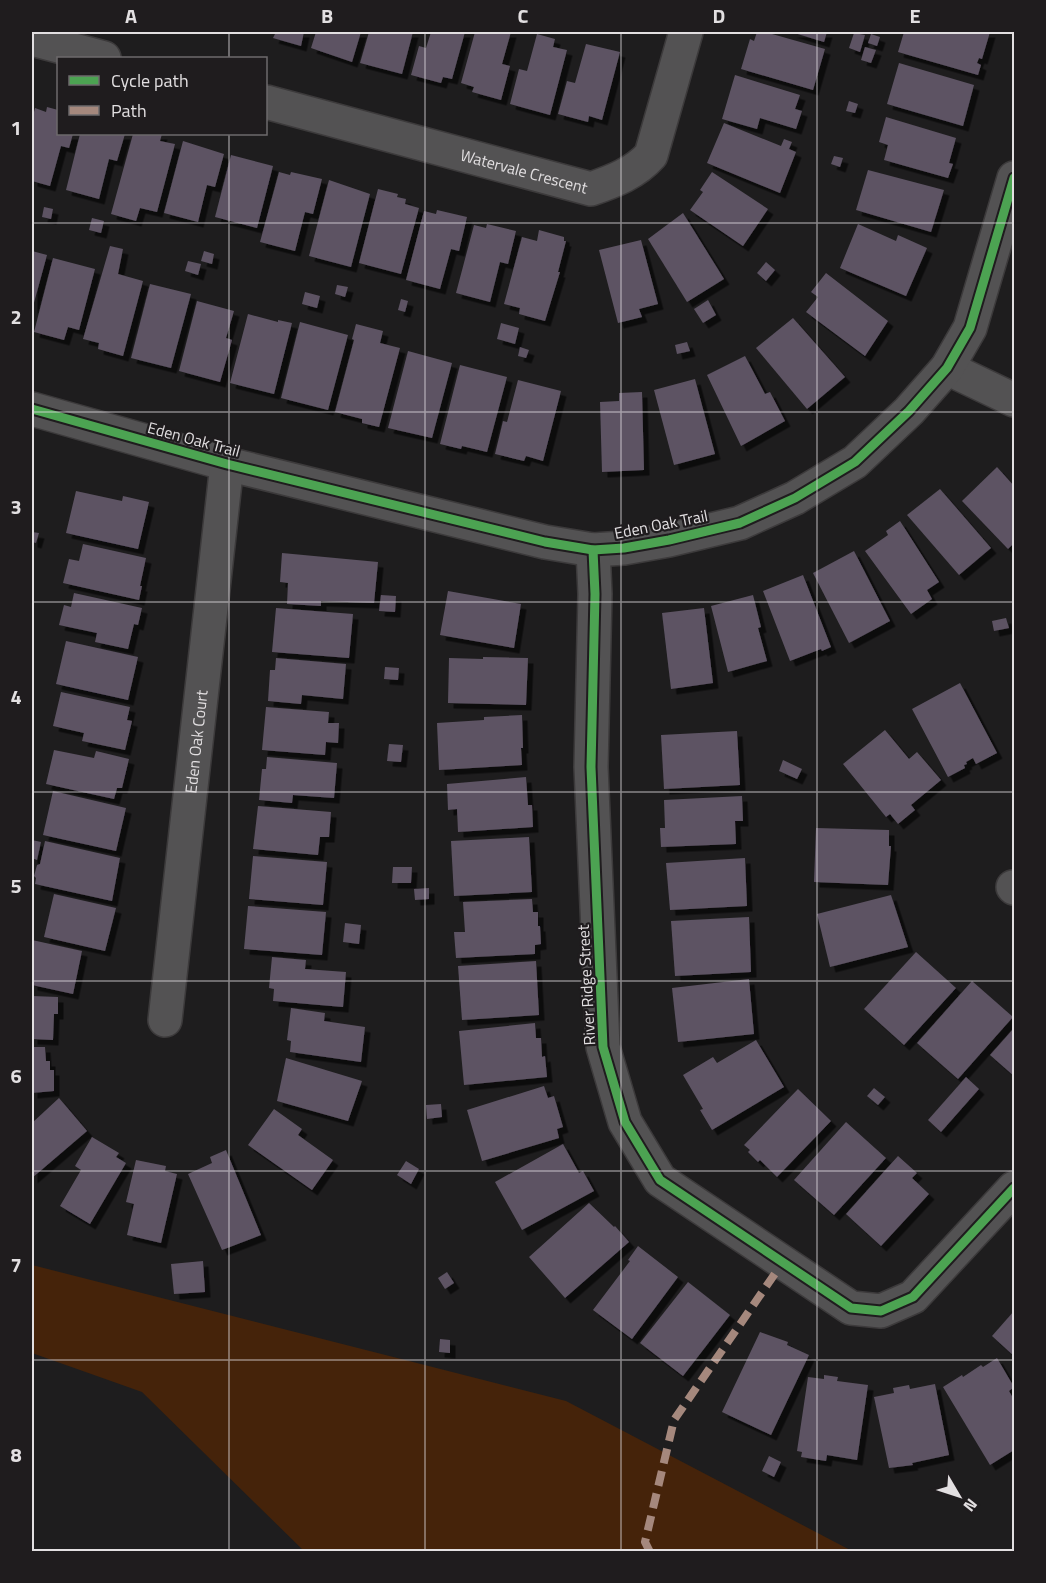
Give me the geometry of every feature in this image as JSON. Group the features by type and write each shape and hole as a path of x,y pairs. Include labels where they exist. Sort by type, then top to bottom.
{"street":[{"name":"Watervale Crescent","path":"267,102 591,189 616,180 642,165 651,155 686,32"},
{"path":"32,39 100,57"},
{"name":"Eden Oak Trail","path":"32,409 227,464 545,542 593,550 624,548 669,540 740,523 795,498 855,462 909,411 947,368 970,328 1014,178"},
{"path":"947,368 1014,400"},
{"name":"Eden Oak Court","path":"165,1020 227,464"},
{"name":"River Ridge Street","path":"593,550 596,594 591,767 603,1047 625,1122 660,1180 851,1308 881,1311 913,1297 1014,1188"}],"shaded area":[{"path":"32,1265 566,1401 852,1551 304,1551 142,1392 32,1353"}],"building":[{"path":"268,32 304,32 301,46 273,38 275,34"},
{"path":"316,32 361,32 352,62 311,48"},
{"path":"369,32 413,32 402,74 360,63"},
{"path":"431,32 465,32 452,79 443,77 441,83 411,75 419,46 426,48"},
{"path":"475,32 511,32 502,64 510,66 501,100 472,92 474,87 461,83"},
{"path":"757,32 765,32 825,49 813,90 741,69 750,39 754,41"},
{"path":"791,32 827,32 824,42"},
{"path":"904,32 990,32 982,59 979,58 977,63 981,65 978,75 898,52"},
{"path":"854,33 865,35 860,52 849,48"},
{"path":"537,34 555,39 553,47 567,50 550,115 510,104 519,69 527,71"},
{"path":"871,34 880,37 877,46 868,43"},
{"path":"586,44 620,52 602,120 589,116 588,122 558,114 567,81 575,83"},
{"path":"865,47 876,50 871,63 861,60"},
{"path":"899,63 974,85 963,126 887,104"},
{"path":"735,75 800,95 795,109 802,111 796,129 760,118 757,129 722,119"},
{"path":"849,101 858,104 855,113 846,111"},
{"path":"47,107 57,110 57,135 73,135 69,148 61,146 50,186 32,181 32,120 35,108 46,112"},
{"path":"886,117 956,138 949,163 953,164 948,178 884,160 888,145 879,142"},
{"path":"724,123 781,146 784,139 792,142 789,149 796,152 780,193 707,163"},
{"path":"80,135 125,135 117,161 109,159 99,199 66,190"},
{"path":"133,135 162,135 160,141 175,144 157,212 140,208 136,221 111,214"},
{"path":"183,141 224,154 215,187 207,185 198,222 164,213"},
{"path":"231,155 273,166 257,228 215,217"},
{"path":"834,156 843,158 840,167 831,164"},
{"path":"868,170 944,190 931,232 856,210"},
{"path":"279,172 290,175 291,172 322,179 313,214 305,212 295,251 260,242"},
{"path":"712,172 768,209 743,246 690,210 703,192 700,190"},
{"path":"329,180 370,194 351,267 309,256"},
{"path":"378,189 398,194 397,197 406,199 405,204 419,208 401,274 359,263"},
{"path":"44,207 53,209 51,219 42,217"},
{"path":"437,210 467,217 459,251 451,249 440,289 406,280 424,211 436,214"},
{"path":"683,213 724,279 687,302 648,239"},
{"path":"92,218 104,221 101,233 89,230"},
{"path":"487,224 516,231 508,264 500,262 490,302 456,293 474,225 486,228"},
{"path":"858,224 896,241 898,235 927,248 906,296 840,268"},
{"path":"539,230 564,237 566,241 558,272 560,272 545,321 519,314 520,308 504,304 522,237 537,241"},
{"path":"641,240 658,304 639,309 642,317 618,323 599,250"},
{"path":"110,246 123,249 118,274 143,281 123,356 98,349 99,343 83,339"},
{"path":"32,251 47,255 32,310"},
{"path":"204,251 214,254 212,264 201,261"},
{"path":"53,258 95,269 79,330 68,327 64,340 34,332"},
{"path":"188,261 201,264 198,275 185,271"},
{"path":"766,262 775,270 766,281 757,273"},
{"path":"826,273 888,321 865,356 806,312 818,297 811,292"},
{"path":"150,284 191,294 171,368 131,358"},
{"path":"337,285 348,287 345,297 335,294"},
{"path":"305,292 320,296 317,308 302,304"},
{"path":"401,299 408,301 405,312 398,310"},
{"path":"708,300 716,315 703,323 694,309"},
{"path":"197,301 234,311 226,338 232,340 220,382 179,371"},
{"path":"248,314 278,322 278,320 292,323 274,394 230,383"},
{"path":"793,318 845,377 807,409 756,348"},
{"path":"300,322 348,335 328,410 281,398"},
{"path":"501,323 519,328 515,344 497,339"},
{"path":"356,324 383,331 380,343 400,348 379,427 362,423 362,419 335,412"},
{"path":"687,342 690,351 677,354 675,345"},
{"path":"520,347 529,350 526,358 518,356"},
{"path":"408,351 452,363 432,438 388,428"},
{"path":"745,356 765,394 770,392 785,421 741,446 707,375"},
{"path":"460,365 507,377 487,452 440,444"},
{"path":"695,379 715,454 674,465 654,390"},
{"path":"518,380 561,391 543,461 526,456 524,461 495,454 503,421 507,422"},
{"path":"642,392 644,470 602,472 600,402 619,401 619,393"},
{"path":"997,467 1014,486 1014,543 1008,549 962,501"},
{"path":"940,489 991,548 959,575 907,515"},
{"path":"76,491 122,501 123,496 149,502 138,549 66,533"},
{"path":"900,521 939,582 927,590 932,599 911,614 865,551 888,535 886,531"},
{"path":"32,532 39,533 36,543 32,542"},
{"path":"83,544 146,558 139,600 63,583 69,559 79,561"},
{"path":"854,551 890,621 849,643 813,573"},
{"path":"282,553 378,562 374,603 321,601 321,606 287,604 288,583 280,582"},
{"path":"803,575 831,647 790,661 763,591"},
{"path":"448,591 521,604 514,648 440,635"},
{"path":"74,593 142,608 138,625 134,624 128,649 95,642 97,633 59,625 64,605 71,607"},
{"path":"381,595 396,596 395,612 379,611"},
{"path":"753,595 761,627 758,628 767,661 728,672 711,606"},
{"path":"276,608 353,614 349,658 272,652"},
{"path":"704,608 713,683 671,689 662,613"},
{"path":"1006,618 1009,628 994,631 992,621"},
{"path":"66,641 138,657 128,700 56,684"},
{"path":"483,657 528,658 526,705 448,703 449,658 483,659"},
{"path":"276,658 346,664 343,699 302,695 301,704 268,701 270,670 275,670"},
{"path":"385,667 399,668 398,680 384,679"},
{"path":"960,683 997,753 976,764 973,758 966,762 965,768 948,777 912,709"},
{"path":"61,692 130,707 127,720 132,721 125,750 82,741 84,733 53,726"},
{"path":"266,707 329,712 328,723 339,723 338,743 326,742 325,755 262,750"},
{"path":"522,715 522,765 439,770 437,723"},
{"path":"885,730 909,759 917,752 941,780 911,805 915,810 898,824 890,814 886,817 843,764"},
{"path":"737,731 740,785 664,789 661,735"},
{"path":"389,744 403,745 401,762 387,761"},
{"path":"54,750 94,758 96,751 129,759 122,788 117,788 114,799 46,784"},
{"path":"267,757 337,763 334,798 293,795 292,803 259,800 262,769 266,769"},
{"path":"783,760 802,769 797,779 779,771"},
{"path":"526,777 528,805 532,805 533,827 458,832 457,809 448,810 447,784"},
{"path":"53,791 126,808 116,851 43,835"},
{"path":"742,796 743,821 735,821 736,844 661,847 660,828 665,828 664,800"},
{"path":"258,806 331,812 329,837 320,837 318,855 253,849"},
{"path":"816,828 889,830 889,846 891,846 888,885 814,882"},
{"path":"529,837 532,892 454,896 451,841"},
{"path":"32,840 41,842 37,860 32,858"},
{"path":"45,841 120,858 112,901 35,884 34,876 37,865 40,864"},
{"path":"253,856 327,862 323,905 249,899"},
{"path":"745,858 747,906 670,910 666,863"},
{"path":"393,867 412,867 411,883 392,883"},
{"path":"429,888 429,899 415,900 414,889"},
{"path":"54,894 116,908 105,951 44,937"},
{"path":"891,895 908,947 830,967 817,914"},
{"path":"532,899 533,912 538,912 541,944 535,945 535,954 456,958 454,932 465,932 463,902"},
{"path":"248,906 326,912 322,955 244,949"},
{"path":"749,917 751,972 675,976 671,921"},
{"path":"345,923 361,925 359,944 343,942"},
{"path":"32,940 82,951 73,994 32,985"},
{"path":"916,952 956,988 904,1045 864,1009"},
{"path":"272,957 306,960 305,969 346,972 343,1007 273,1001 274,989 269,988"},
{"path":"536,961 539,1015 462,1020 458,966"},
{"path":"749,979 754,1034 678,1042 672,988"},
{"path":"972,981 1013,1017 958,1079 917,1043"},
{"path":"32,996 58,997 58,1014 54,1014 53,1040 32,1039"},
{"path":"291,1008 325,1013 324,1021 365,1027 361,1062 290,1052 291,1041 287,1040"},
{"path":"535,1023 536,1038 541,1038 542,1057 545,1056 547,1077 464,1085 459,1031"},
{"path":"1014,1028 1014,1076 990,1055"},
{"path":"756,1040 784,1087 712,1130 700,1110 703,1109 683,1075 713,1057 717,1063"},
{"path":"32,1047 45,1047 46,1061 50,1061 50,1070 54,1070 54,1091 32,1093"},
{"path":"286,1058 362,1081 348,1121 277,1101"},
{"path":"966,1077 979,1089 941,1132 928,1120"},
{"path":"544,1086 548,1098 554,1096 563,1127 557,1129 559,1138 482,1161 467,1110"},
{"path":"874,1088 885,1097 878,1105 867,1096"},
{"path":"798,1089 831,1121 777,1177 760,1160 758,1162 744,1145"},
{"path":"59,1098 87,1131 32,1178 32,1123"},
{"path":"441,1104 442,1117 427,1119 426,1105"},
{"path":"274,1109 302,1129 298,1135 333,1160 312,1190 248,1145"},
{"path":"846,1122 886,1158 834,1215 794,1180"},
{"path":"92,1137 119,1153 116,1157 126,1163 90,1224 60,1206 81,1170 75,1166"},
{"path":"563,1144 579,1173 583,1171 594,1191 522,1230 495,1182"},
{"path":"226,1150 261,1235 222,1250 188,1174 212,1163 210,1157"},
{"path":"898,1156 917,1173 912,1178 929,1194 881,1246 846,1214"},
{"path":"136,1160 166,1166 165,1171 177,1174 161,1243 127,1235 134,1204 126,1202"},
{"path":"406,1161 419,1169 411,1184 397,1175"},
{"path":"589,1203 629,1242 565,1298 529,1257"},
{"path":"638,1246 678,1277 632,1339 593,1310 630,1261 628,1260"},
{"path":"203,1261 205,1292 174,1294 171,1264"},
{"path":"447,1272 454,1283 445,1289 438,1278"},
{"path":"688,1282 730,1315 683,1376 640,1343"},
{"path":"1014,1311 1014,1356 992,1336"},
{"path":"760,1332 788,1342 787,1345 809,1355 771,1435 722,1412"},
{"path":"440,1339 450,1340 450,1353 439,1352"},
{"path":"997,1358 1014,1387 1009,1391 1014,1400 1014,1450 990,1465 943,1387"},
{"path":"824,1375 838,1377 837,1381 868,1385 857,1460 827,1455 826,1461 801,1457 802,1452 797,1451 808,1377 824,1379"},
{"path":"935,1384 949,1455 912,1463 913,1465 889,1468 874,1397 894,1393 893,1388 909,1385 910,1389"},
{"path":"769,1456 781,1462 774,1477 762,1471"}],"marked path":[{"path":"650,1552 645,1542 674,1420 783,1262"}],"cycle path":[{"path":"32,409 227,464 545,542 593,550 624,548 669,540 740,523 795,498 855,462 909,411 947,368 970,328 1014,178"},
{"path":"593,550 595,594 591,767 603,1047 625,1122 660,1180 851,1308 881,1311 913,1297 1014,1188"}]}
